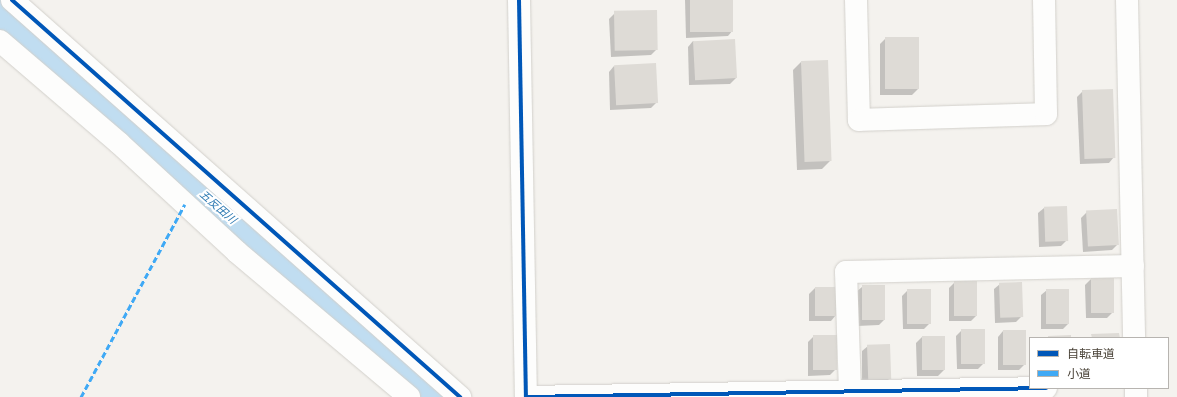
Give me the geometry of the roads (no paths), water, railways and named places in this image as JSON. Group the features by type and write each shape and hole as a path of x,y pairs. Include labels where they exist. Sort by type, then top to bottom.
{"street":[{"path":"12,0 460,397"},
{"path":"519,0 526,397 1029,388"},
{"path":"856,0 858,120 1046,114 1044,0"},
{"path":"1127,0 1134,337"},
{"path":"0,41 119,143 237,252 409,397"},
{"path":"850,392 846,272 1133,266"}],"waterway":[{"name":"五反田川","path":"0,17 437,397"}]}
